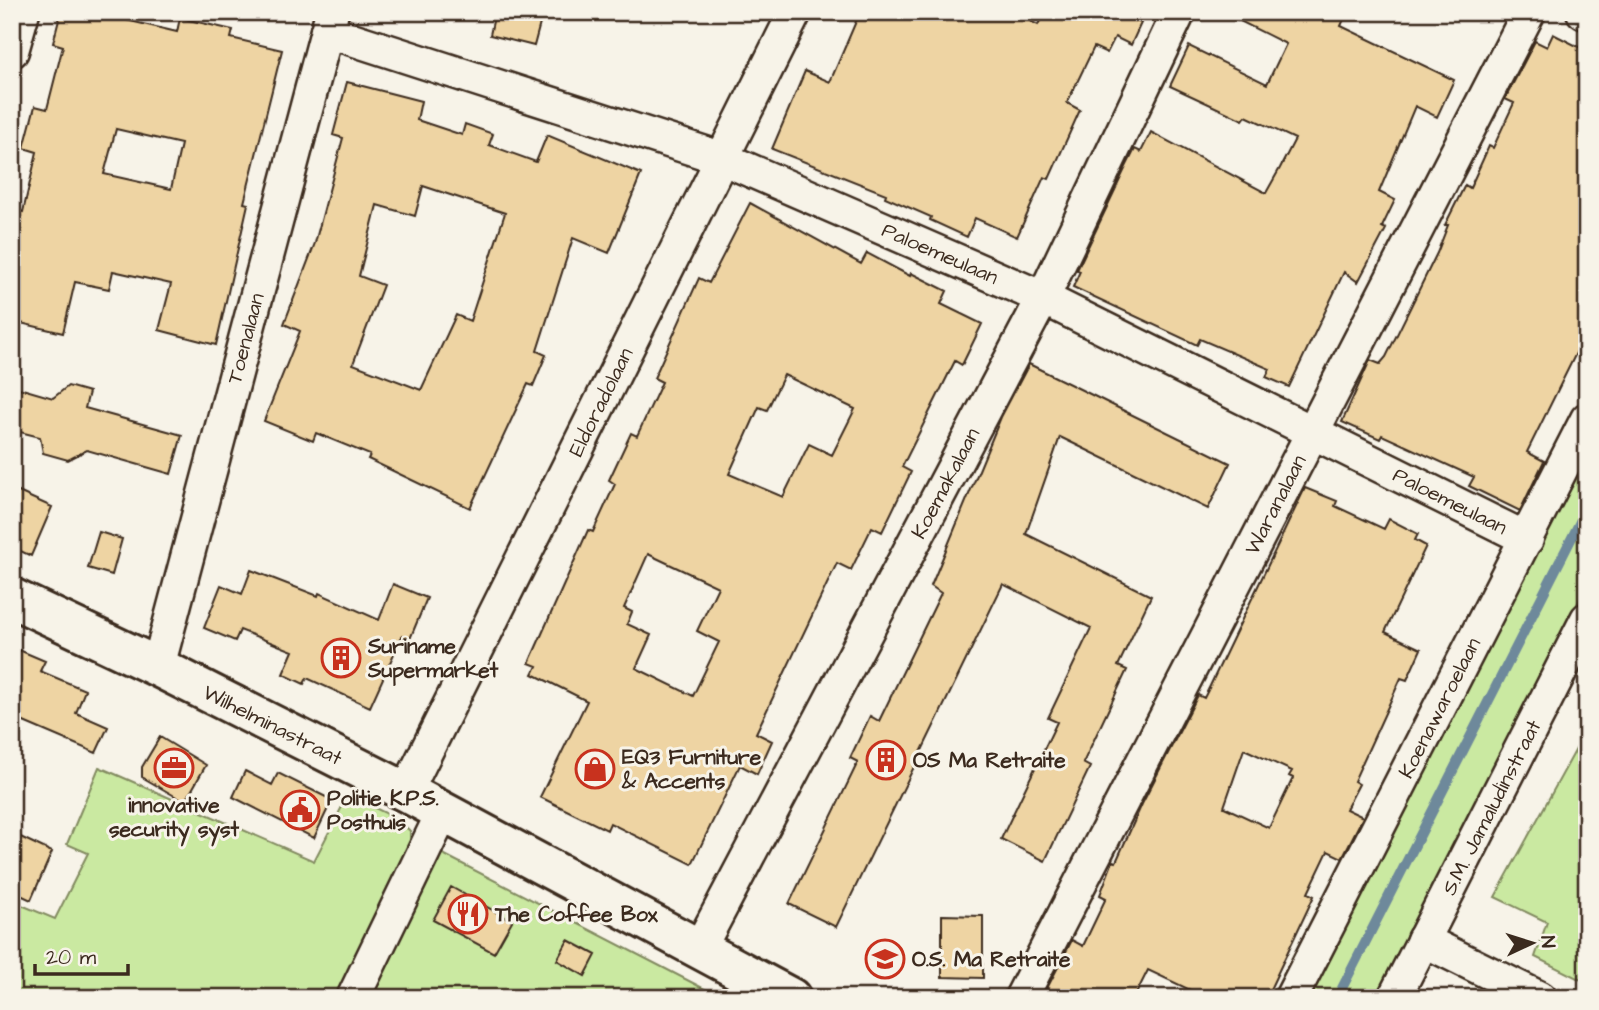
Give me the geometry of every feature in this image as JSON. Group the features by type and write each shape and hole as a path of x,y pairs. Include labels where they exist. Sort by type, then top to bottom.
{"street":[{"path":"12,51 23,12"},
{"name":"Eldoradolaan","path":"406,792 795,12"},
{"name":"Koemakalaan","path":"699,949 1044,298 1179,12"},
{"name":"Waranalaan","path":"1021,998 1529,12"},
{"name":"Paloemeulaan","path":"329,21 724,159 1044,298 1527,539"},
{"name":"Toenalaan","path":"158,667 329,21"},
{"name":"Koenawaroelaan","path":"1291,998 1587,419"},
{"name":"Wilhelminastraat","path":"12,598 158,667 406,792 791,998"},
{"name":"S.M. Jamaludinstraat","path":"1394,998 1587,619"},
{"path":"353,998 443,812"},
{"path":"1423,940 1540,998"}],"green space":[{"path":"1587,449 1587,585 1375,998 1304,998"},
{"path":"1587,729 1587,983 1535,957 1547,922 1495,897"},
{"path":"99,767 314,861 348,795 398,819 410,831 410,849 338,998 12,998 12,901 55,919 88,853 67,844"},
{"path":"441,853 722,998 389,998 372,989"}],"building":[{"path":"61,12 128,12 126,20 177,32 180,18 233,30 231,38 282,50 244,203 248,204 216,345 159,330 171,284 113,271 109,289 75,282 63,333 12,321 12,209 23,212 37,152 24,148 35,106 47,109 63,46 53,43","holes":["116,129 181,144 171,189 104,174"]},
{"path":"495,12 543,12 534,46 490,35"},
{"path":"860,12 1012,12 1038,25 1044,12 1127,12 1125,15 1141,23 1131,45 1115,37 1107,53 1094,47 1067,103 1080,110 1049,179 1044,177 1017,237 975,218 967,237 930,220 931,217 885,197 886,194 772,149 805,71 830,82"},
{"path":"1222,12 1347,12 1341,26 1454,80 1437,117 1415,106 1379,192 1395,200 1382,227 1386,229 1358,282 1344,272 1289,387 1266,377 1270,369 1200,339 1197,345 1073,287 1080,271 1077,270 1135,149 1141,152 1151,132 1266,193 1280,168 1295,139 1246,116 1243,120 1170,86 1189,46 1267,84 1286,44"},
{"path":"1553,34 1587,51 1587,331 1527,452 1544,461 1520,511 1469,486 1474,477 1382,435 1380,439 1342,422 1370,360 1380,364 1386,357 1437,253 1448,225 1445,225 1465,185 1470,188 1489,146 1493,148 1514,103 1505,99 1535,41 1547,47"},
{"path":"347,82 421,101 417,120 462,135 465,124 493,134 489,145 536,162 547,135 641,174 609,253 573,238 537,351 546,355 533,386 528,384 470,508 368,459 370,455 316,433 313,441 264,421 300,331 284,324 315,243 343,138 333,135","holes":["423,186 505,213 470,321 456,315 421,390 353,364 383,285 359,276 377,205 415,216"]},
{"path":"750,203 861,264 867,253 910,276 911,273 947,291 941,304 982,324 962,365 955,361 902,467 911,472 882,532 872,527 851,570 837,563 756,733 772,741 757,774 740,765 692,864 610,823 607,830 540,797 587,701 533,674 537,666 529,663 588,530 593,532 615,484 609,480 631,433 637,436 662,382 654,378 699,278 709,283","holes":["784,375 855,409 832,455 809,444 783,497 729,474 759,407 767,410","648,554 718,587 697,631 719,642 693,696 636,668 651,635 627,624 632,612 624,608"]},
{"path":"1029,364 1230,463 1208,509 1060,437 1026,534 1151,596 1118,666 1127,670 1083,763 1090,767 1045,861 1001,839 1057,722 1048,718 1091,628 1003,584 836,927 789,904 858,762 850,758 870,716 879,721 941,593 931,586 1001,417"},
{"path":"12,386 53,398 68,386 89,392 85,408 182,435 171,474 87,450 68,460 43,453 40,437 12,430"},
{"path":"1305,488 1337,501 1335,506 1384,529 1389,519 1418,534 1415,540 1426,546 1385,632 1421,649 1407,680 1401,678 1354,781 1359,784 1346,809 1363,817 1342,858 1328,851 1308,893 1314,896 1266,998 1207,998 1148,970 1134,998 1042,998 1072,940 1083,946 1106,898 1100,895 1113,861 1116,862 1142,804 1198,695 1204,698","holes":["1244,749 1292,771 1289,776 1293,778 1269,828 1224,807"]},
{"path":"12,489 52,507 31,556 12,547"},
{"path":"99,532 122,539 112,575 88,568"},
{"path":"251,570 318,596 319,593 379,620 393,584 427,598 410,639 402,636 370,707 307,678 304,684 283,674 293,651 240,630 235,641 204,628 221,585 242,594"},
{"path":"12,647 45,661 40,671 85,690 76,713 108,727 96,753 12,717"},
{"path":"160,737 206,765 185,802 142,777 142,767"},
{"name":"Politie K.P.S. Posthuis","path":"245,771 272,785 278,773 332,800 314,838 233,797"},
{"path":"12,833 52,852 31,900 12,891"},
{"path":"451,887 512,921 494,953 433,920"},
{"path":"942,915 983,916 983,978 942,977"},
{"path":"568,940 596,955 585,976 557,960"}],"waterway":[{"path":"1337,998 1587,508"}],"place":[{"name":"Suriname Supermarket","path":"341,658"},
{"name":"OS Ma Retraite","path":"886,760"},
{"name":"innovative security syst","path":"174,768"},
{"name":"EQ3 Furniture & Accents","path":"595,769"},
{"name":"Politie K.P.S. Posthuis","path":"300,810"},
{"name":"The Coffee Box","path":"468,914"},
{"name":"O.S. Ma Retraite","path":"885,959"}]}
